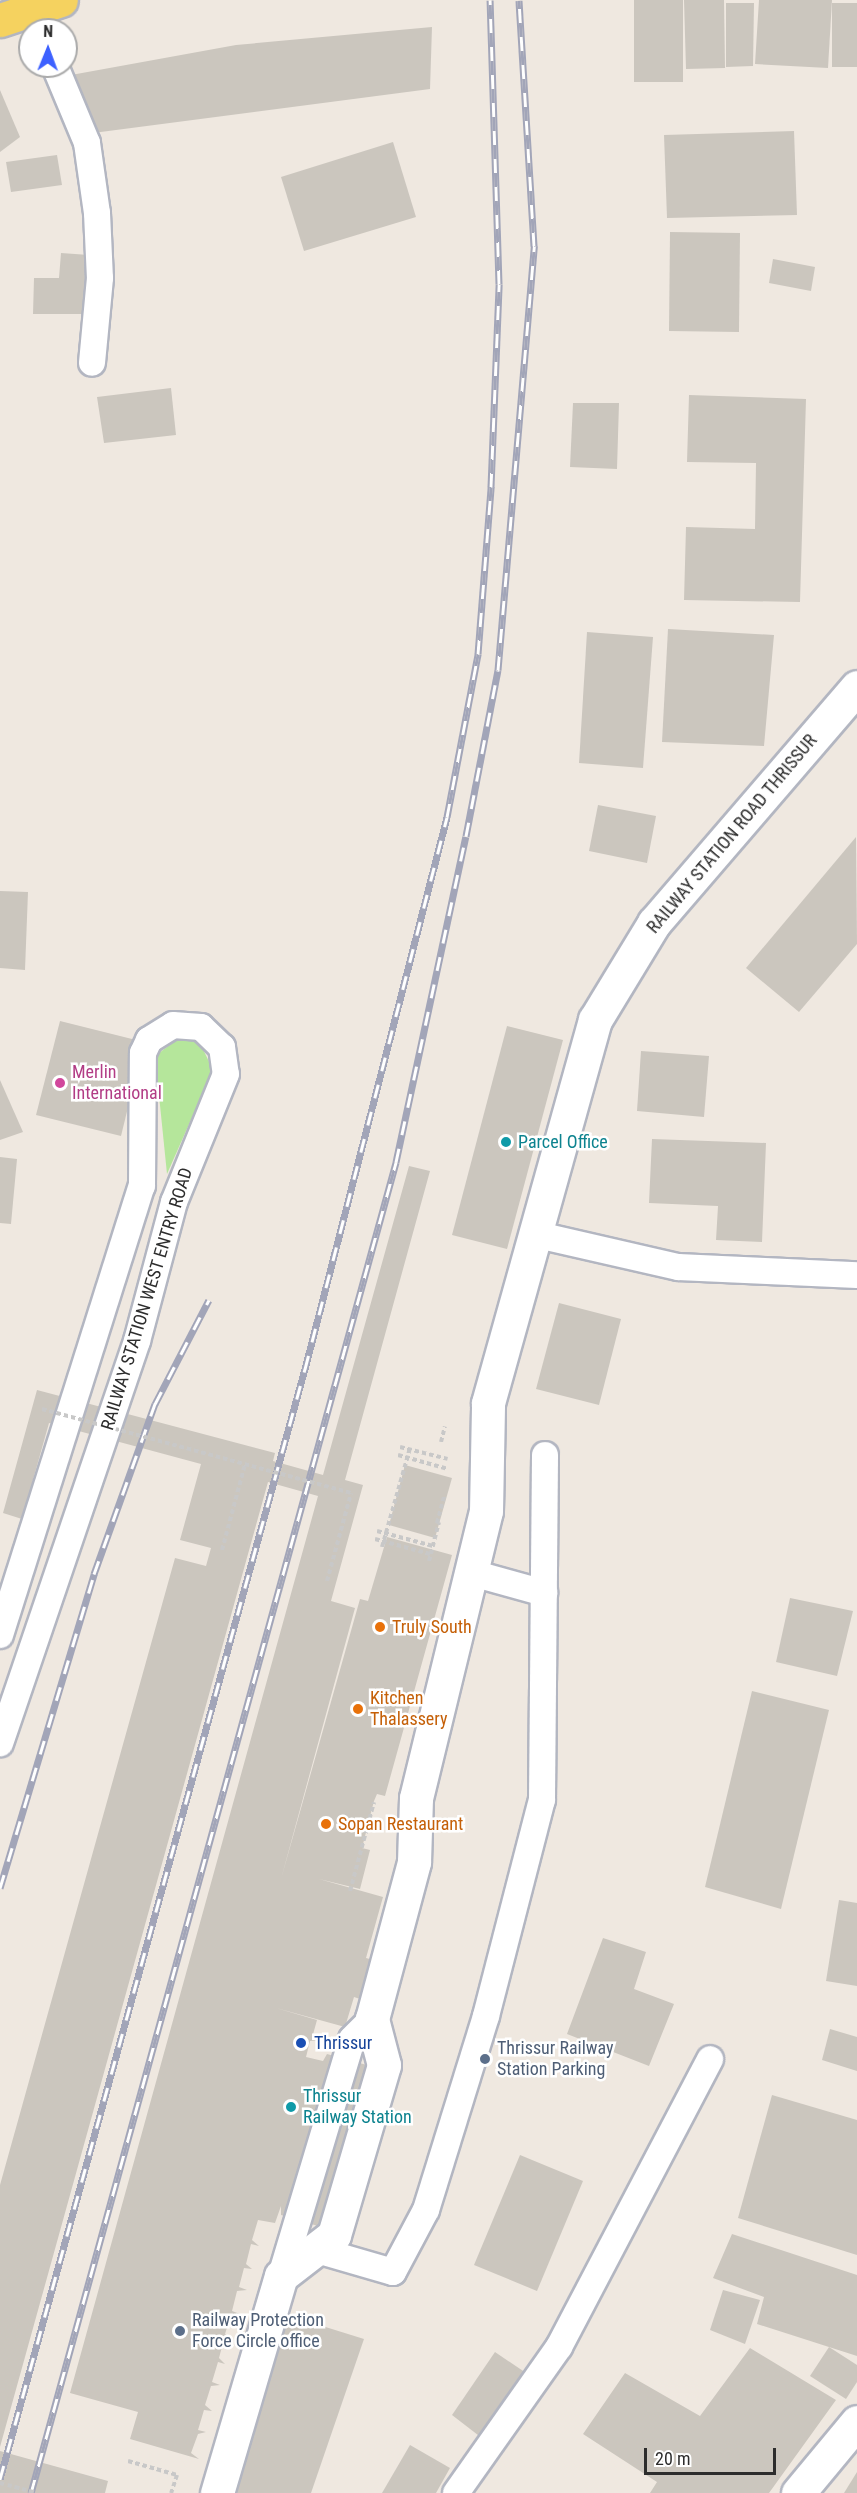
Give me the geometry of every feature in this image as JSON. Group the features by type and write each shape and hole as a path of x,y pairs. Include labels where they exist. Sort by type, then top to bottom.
{"main road":[{"path":"23,18 61,0"}],"street":[{"name":"RAILWAY STATION ROAD THRISSUR","path":"281,2276 334,2235 384,2065 372,2019 414,1862 416,1798 486,1511 488,1402 538,1235 595,1020 654,923 857,687"},
{"path":"217,2493 281,2276"},
{"path":"798,2493 857,2422"}],"lane":[{"path":"60,78 87,143 97,213 100,278 92,363"},
{"name":"RAILWAY STATION WEST ENTRY ROAD","path":"0,1635 142,1186 142,1053 149,1040 173,1025 201,1028 222,1047 226,1074 174,1202 137,1341 0,1743"},
{"path":"538,1235 678,1267 857,1275"},
{"path":"317,2250 393,2272 426,2210 486,2016 543,1800 545,1455"},
{"path":"472,1573 544,1593"},
{"path":"281,2276 352,2038 372,2019"},
{"path":"456,2493 559,2347 710,2059"}],"path":[{"path":"42,1409 351,1493 327,1581"},
{"path":"400,1447 456,1461 449,1480"},
{"path":"382,1547 411,1448"},
{"path":"398,1455 455,1470"},
{"path":"222,1550 245,1464"},
{"path":"375,1539 432,1557 446,1489"},
{"path":"377,1531 433,1546"},
{"path":"128,2461 177,2475 171,2493"},
{"path":"0,2483 37,2493"}],"green space":[{"path":"179,1038 200,1043 213,1070 167,1174 155,1056"}],"building":[{"path":"634,0 683,0 683,82 634,82"},
{"path":"684,0 724,0 725,68 686,69"},
{"path":"759,0 832,0 828,68 755,64"},
{"path":"726,3 754,3 753,66 726,67"},
{"path":"832,3 857,3 857,67 832,67"},
{"path":"432,27 430,89 93,133 72,78 78,78 78,74 236,45"},
{"path":"0,90 20,137 0,152"},
{"path":"794,131 797,215 667,218 664,135"},
{"path":"393,142 416,217 304,251 281,177"},
{"path":"57,155 62,185 11,192 6,162"},
{"path":"670,232 740,233 739,332 669,331"},
{"path":"61,253 89,255 88,314 33,314 34,278 59,278"},
{"path":"773,259 815,267 811,291 769,283"},
{"path":"171,388 176,435 104,443 97,397"},
{"path":"689,395 806,399 800,602 684,600 686,527 755,529 756,463 687,462"},
{"path":"573,403 619,403 617,469 570,467"},
{"path":"668,629 774,635 764,746 662,742"},
{"path":"587,632 653,637 643,768 579,763"},
{"path":"598,805 656,816 647,863 589,851"},
{"path":"856,837 857,944 799,1012 746,968"},
{"path":"0,891 28,892 25,970 0,968"},
{"path":"60,1021 144,1042 121,1136 36,1115"},
{"name":"Parcel Office","path":"507,1026 563,1040 507,1249 452,1235"},
{"path":"641,1051 709,1056 704,1117 637,1111"},
{"path":"0,1080 23,1132 0,1140"},
{"path":"652,1139 766,1143 762,1242 716,1240 718,1206 649,1203"},
{"path":"0,1157 17,1159 11,1224 0,1223"},
{"path":"409,1166 430,1171 345,1480 363,1485 331,1601 355,1608 281,1879 360,1599 368,1601 387,1537 452,1555 385,1796 377,1794 374,1801 362,1848 370,1850 360,1889 319,1879 383,1897 366,1958 377,1961 366,2001 354,1997 345,2027 276,2008 317,2020 312,2038 320,2040 310,2041 306,2057 323,2061 327,2054 374,2067 328,2229 281,2215 281,2206 275,2223 258,2220 252,2240 259,2246 251,2244 246,2264 252,2269 244,2268 239,2287 247,2290 237,2291 232,2311 240,2314 231,2315 225,2334 232,2340 224,2339 219,2358 225,2364 218,2362 212,2382 220,2385 211,2386 205,2405 212,2411 204,2410 198,2430 206,2432 198,2434 191,2453 199,2459 130,2439 138,2412 70,2393 318,1496 268,1482 0,2447 0,2185 175,1558 206,1566 211,1548 180,1540 201,1464 49,1423 22,1519 3,1513 37,1390 275,1453 273,1461 323,1475"},
{"path":"559,1303 621,1319 599,1405 536,1389"},
{"path":"405,1465 452,1478 435,1538 389,1525"},
{"path":"790,1598 853,1611 837,1676 776,1662"},
{"path":"752,1691 829,1710 781,1909 705,1887"},
{"path":"839,1900 857,1903 857,1986 826,1981"},
{"path":"603,1938 646,1952 634,1989 674,2004 649,2066 567,2034"},
{"path":"830,2029 857,2037 857,2071 822,2060"},
{"path":"772,2095 857,2120 857,2255 738,2218"},
{"path":"520,2155 583,2181 537,2291 474,2265"},
{"path":"732,2234 857,2275 857,2356 757,2324 764,2297 713,2278"},
{"path":"723,2290 760,2300 745,2344 710,2330"},
{"path":"287,2315 364,2339 311,2493 237,2493"},
{"path":"829,2347 857,2365 857,2382 846,2399 810,2376"},
{"path":"750,2348 836,2400 769,2493 650,2493 657,2482 583,2434 625,2373 700,2416"},
{"path":"495,2352 532,2377 487,2442 452,2415"},
{"path":"410,2445 450,2468 436,2493 382,2493"},
{"path":"0,2451 108,2481 105,2493 0,2493"},
{"path":"857,2472 857,2493 844,2493"}],"railway":[{"path":"0,2479 305,1369 447,817 478,654 491,487 499,284 490,0"},
{"path":"31,2493 396,1162 466,836 498,670 534,246 519,0"},
{"path":"0,1888 94,1574 155,1404 209,1300"}],"place":[{"name":"Merlin International","path":"60,1083"},
{"name":"Parcel Office","path":"506,1142"},
{"name":"Truly South","path":"380,1627"},
{"name":"Kitchen Thalassery","path":"358,1709"},
{"name":"Sopan Restaurant","path":"326,1824"},
{"name":"Thrissur","path":"301,2043"},
{"name":"Thrissur Railway Station Parking","path":"485,2059"},
{"name":"Thrissur Railway Station","path":"291,2107"},
{"name":"Railway Protection Force Circle office","path":"180,2331"}]}
